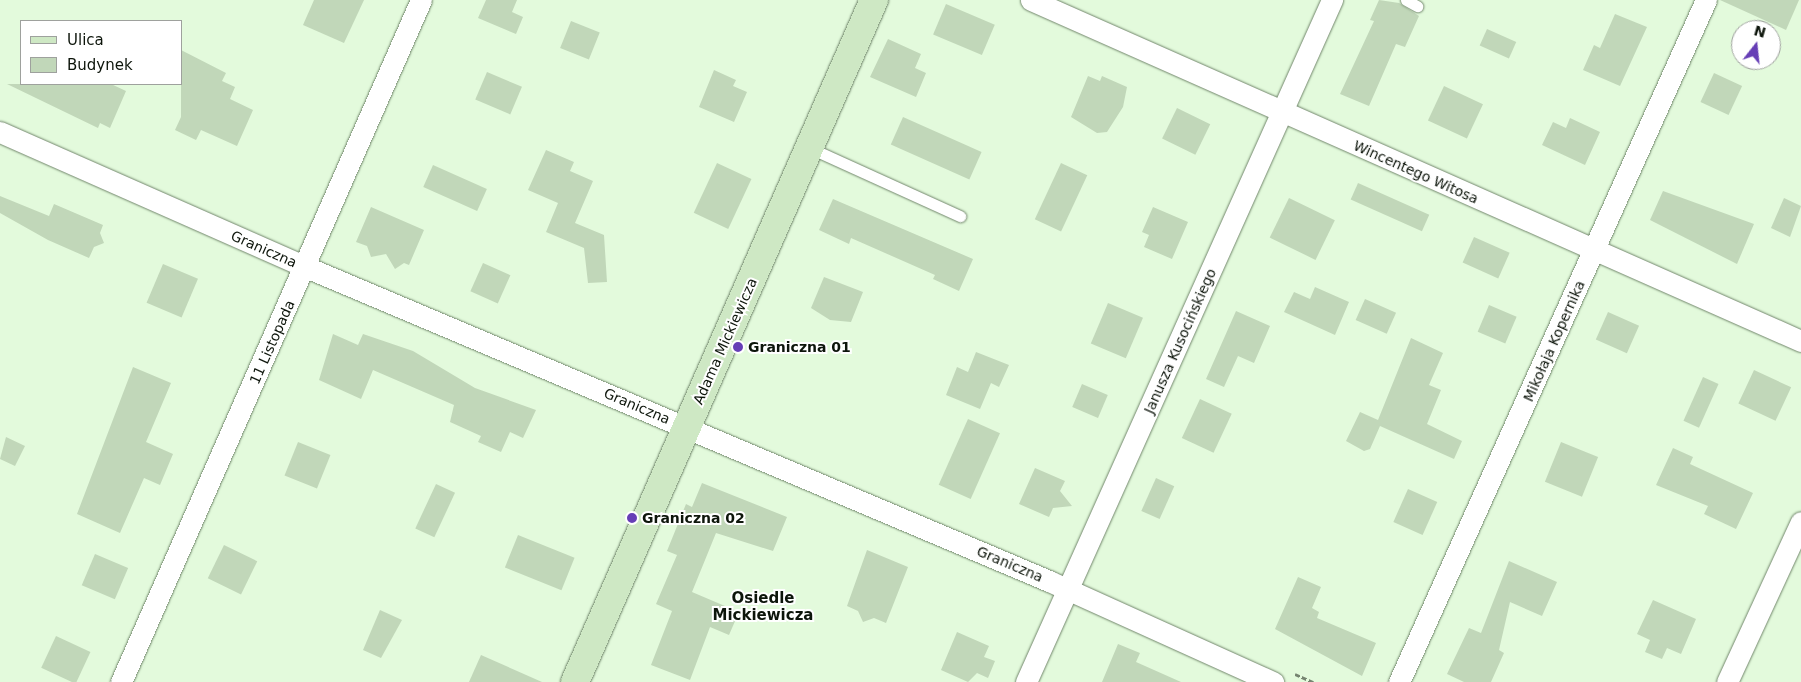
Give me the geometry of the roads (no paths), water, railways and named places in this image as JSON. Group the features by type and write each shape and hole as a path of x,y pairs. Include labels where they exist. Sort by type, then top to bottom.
{"street":[{"name":"11 Listopada","path":"121,682 306,267 421,0"},
{"name":"Adama Mickiewicza","path":"575,682 874,0"},
{"name":"Wincentego Witosa","path":"1031,0 1281,113 1801,341"},
{"name":"Janusza Kusocińskiego","path":"1026,682 1332,0"},
{"name":"Mikołaja Kopernika","path":"1399,682 1706,0"},
{"name":"Graniczna","path":"0,132 306,267 1068,590 1280,676"},
{"path":"1727,682 1801,522"}],"lane":[{"path":"1406,0 1417,6"},
{"path":"810,148 960,216"}],"place":[{"name":"Graniczna 01","path":"738,347"},
{"name":"Graniczna 02","path":"632,518"}],"district":[{"name":"Osiedle Mickiewicza","path":"763,606"}]}
